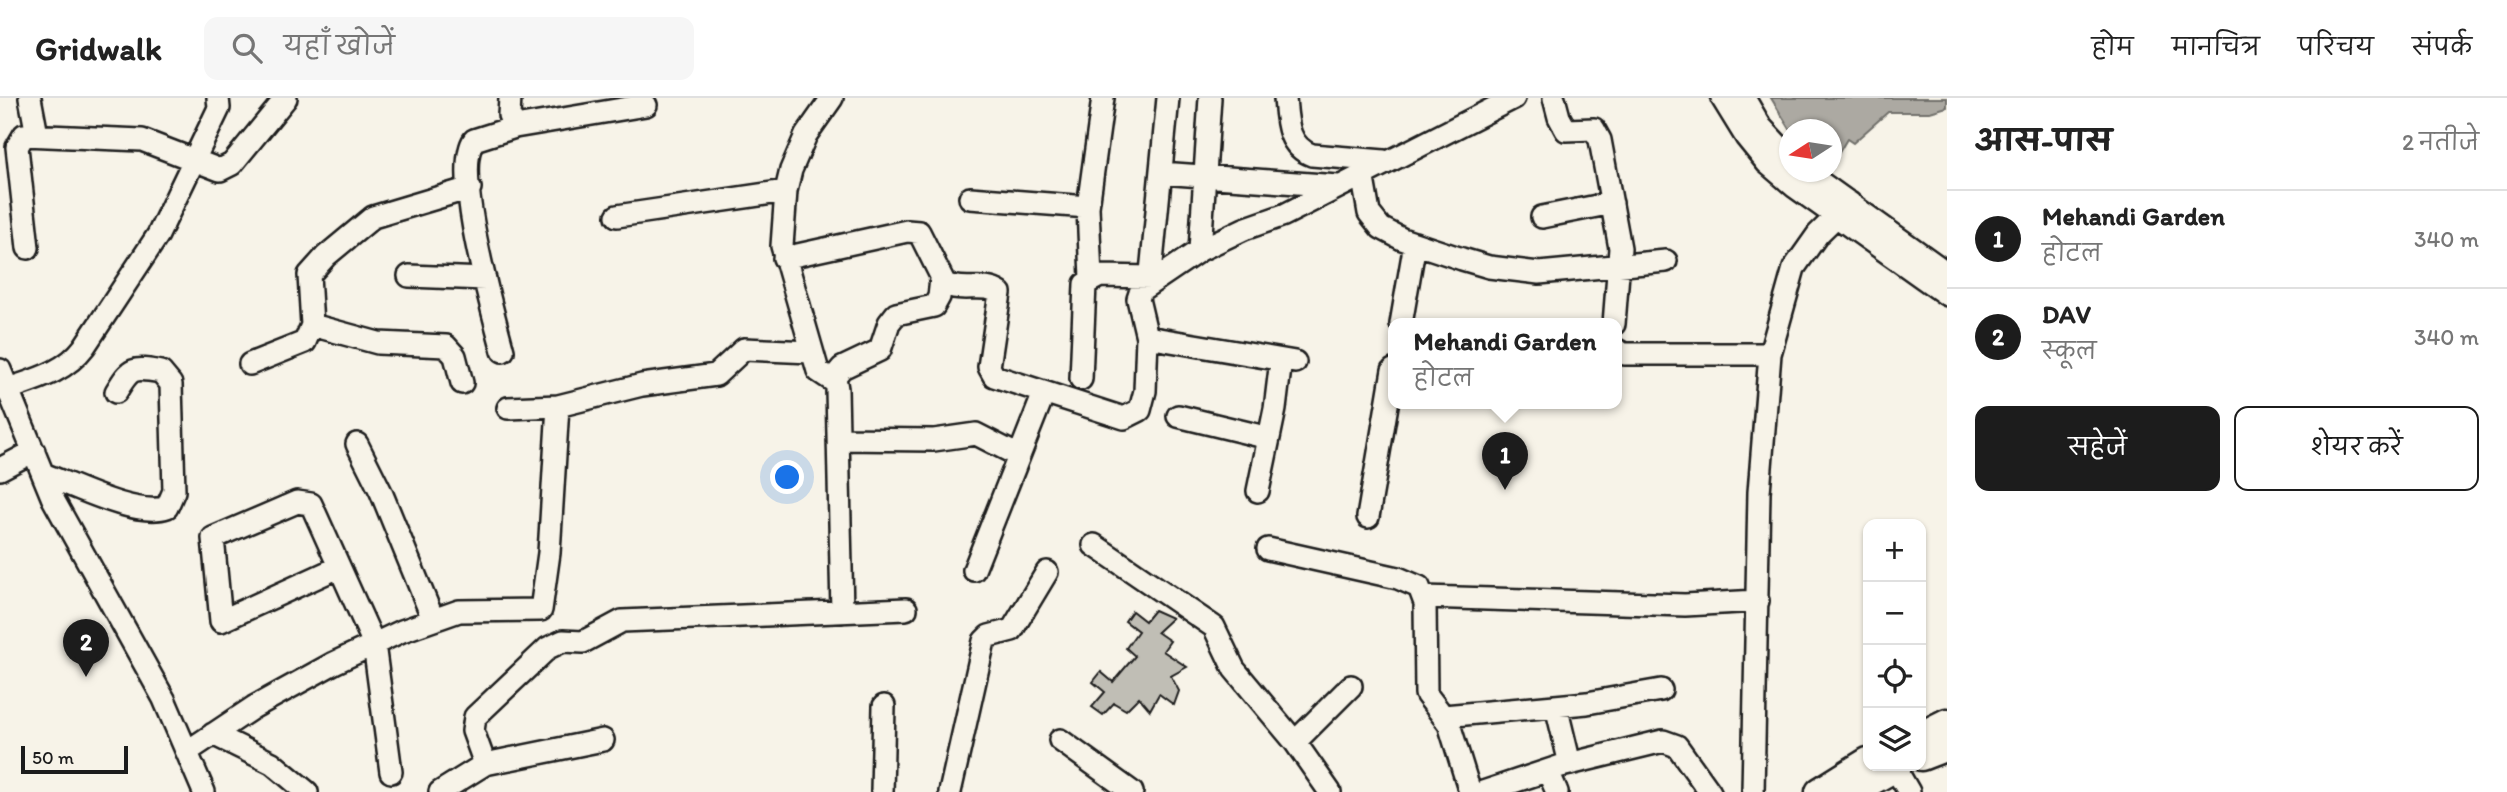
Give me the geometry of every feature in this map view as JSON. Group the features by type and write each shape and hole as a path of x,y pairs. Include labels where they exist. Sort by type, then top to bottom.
{"main road":[{"path":"1926,734 1947,723"},
{"path":"1926,753 1947,746"},
{"path":"1820,792 1874,771"},
{"path":"1851,792 1883,771"}],"street":[{"path":"30,98 37,135"},
{"path":"204,792 164,699 53,499 3,382 56,372 79,354 158,235 219,108 218,98"},
{"path":"28,248 17,147 24,135 142,140 214,168 225,169 286,98"},
{"path":"510,98 509,115 515,127"},
{"path":"832,98 806,135 786,191 782,228 784,258 811,352 821,376 832,380 837,388 842,612"},
{"path":"1080,379 1084,290 1091,279 1088,207 1102,98"},
{"path":"1150,280 1168,98"},
{"path":"1200,250 1210,98"},
{"path":"1285,98 1290,133 1302,151 1312,155 1386,161"},
{"path":"784,258 914,231 925,240 941,279 949,286 987,288 1000,293 990,371 994,376 1124,418 1140,410 1145,391 1147,337 1138,299 1141,290 1150,280 1200,250 1244,229 1284,215 1514,98"},
{"path":"1554,98 1566,130 1589,129 1597,133 1619,242 1615,318"},
{"path":"1722,98 1746,137 1767,163 1947,272"},
{"path":"1744,98 1761,127 1779,146"},
{"path":"503,351 477,244 468,160 474,140 515,127 646,105"},
{"path":"1161,173 1338,186"},
{"path":"1362,173 1367,204 1374,221 1388,234 1489,267 1525,272 1619,267 1666,261"},
{"path":"1816,182 1843,210 1947,295"},
{"path":"250,364 305,342 312,325 307,281 326,256 379,214 470,188"},
{"path":"617,216 786,191"},
{"path":"970,198 1088,207"},
{"path":"1542,217 1612,203"},
{"path":"1753,792 1759,492 1770,354 1794,268 1812,242 1843,210"},
{"path":"1402,318 1415,243"},
{"path":"410,276 485,279"},
{"path":"832,380 842,368 880,349 889,323 896,314 934,306 939,297 941,279"},
{"path":"1091,279 1150,280"},
{"path":"312,325 378,343 446,346 455,356 462,383"},
{"path":"1147,337 1288,361 1258,491"},
{"path":"508,408 558,406 642,386 716,375 744,349 811,352"},
{"path":"1622,353 1770,354"},
{"path":"43,474 139,508 158,510 167,507 174,491 171,384 161,372 137,368 127,373 116,392"},
{"path":"974,570 1044,393"},
{"path":"1368,517 1388,399"},
{"path":"188,751 212,734 334,663 433,619 459,611 541,610 550,553 558,406"},
{"path":"1178,416 1269,438"},
{"path":"839,439 933,440 975,434 1019,456"},
{"path":"357,444 381,492 433,619"},
{"path":"0,469 34,451"},
{"path":"339,567 221,621 213,538 305,501 316,512 374,644 391,772"},
{"path":"1094,545 1214,627 1234,669 1295,742 1330,792"},
{"path":"1268,549 1398,578 1419,587 1424,597 1424,686 1454,736 1470,792"},
{"path":"950,792 984,641 989,636 1012,630 1047,572"},
{"path":"1424,597 1685,605 1758,601"},
{"path":"485,764 473,731 475,717 555,644 583,642 622,621 906,609"},
{"path":"1295,742 1351,686"},
{"path":"1444,716 1556,705 1661,690"},
{"path":"1556,705 1570,764"},
{"path":"882,792 884,706"},
{"path":"212,734 272,763 307,792"},
{"path":"440,792 485,764 603,740"},
{"path":"1060,740 1132,792"},
{"path":"1483,792 1651,742 1672,742 1710,792"},
{"path":"1548,771 1557,792"},
{"path":"1899,771 1909,792"}],"shaded area":[{"path":"1771,98 1947,98 1947,107 1930,112 1888,112 1853,143 1847,139 1842,147 1842,119 1784,119"}],"building":[{"path":"1154,610 1172,618 1157,632 1170,641 1163,651 1187,667 1171,676 1179,691 1174,705 1159,694 1150,710 1139,697 1126,710 1114,703 1103,715 1092,707 1105,692 1093,682 1101,672 1113,682 1135,656 1126,648 1138,631 1125,621 1132,611 1145,621"}],"place":[{"name":"Mehandi Garden","path":"1505,490"},
{"name":"DAV","path":"86,677"}]}
